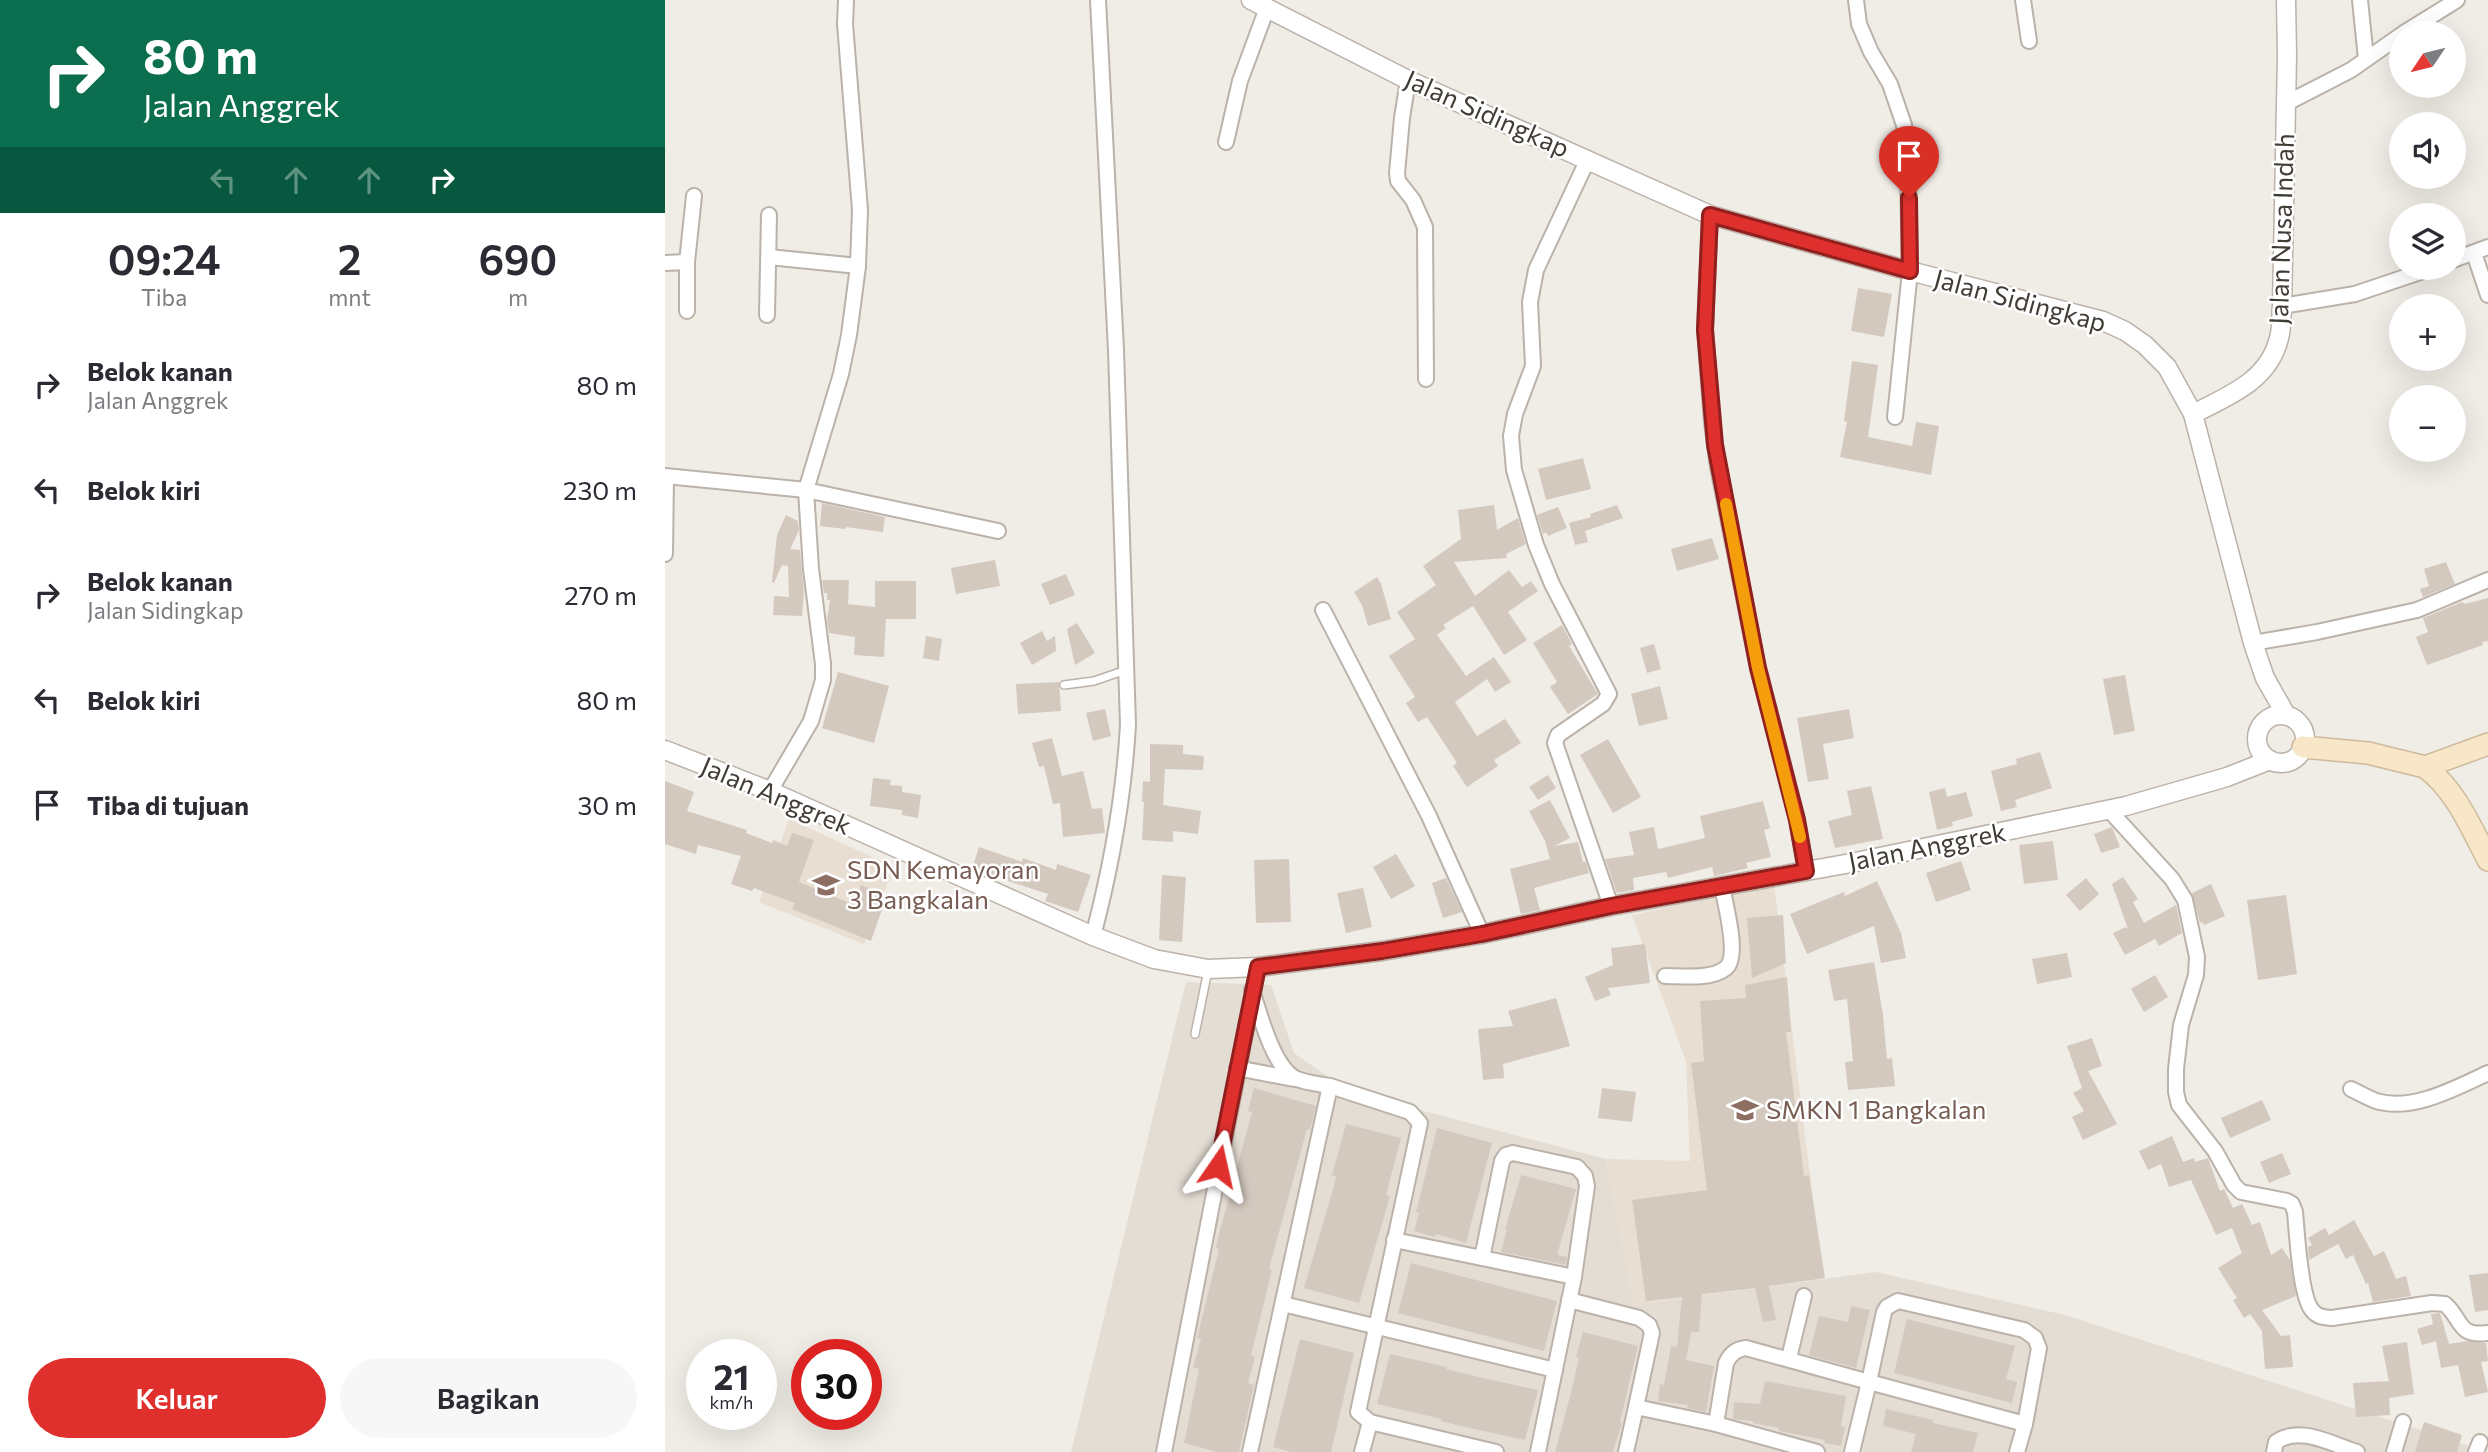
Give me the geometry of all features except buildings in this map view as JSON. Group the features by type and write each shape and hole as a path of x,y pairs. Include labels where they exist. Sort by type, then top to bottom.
{"main road":[{"path":"2304,740 2329,748 2368,753 2425,766 2442,779 2470,824 2488,860"},
{"path":"2425,766 2488,744"}],"street":[{"path":"770,790 811,721 823,680 806,490 841,374 858,266 860,209 846,0"},
{"path":"1093,936 1103,897 1124,774 1128,725 1116,350 1098,0"},
{"path":"1856,0 1859,24 1871,52 1890,84 1904,125 1910,271 1895,416"},
{"path":"2023,0 2029,41"},
{"name":"Jalan Nusa Indah","path":"2193,414 2242,390 2261,373 2273,356 2280,337 2286,0"},
{"path":"2360,0 2366,59"},
{"path":"2424,21 2457,0"},
{"path":"1226,142 1259,4"},
{"name":"Jalan Sidingkap","path":"1259,4 1408,80 1710,215 2103,321 2125,331 2145,345 2167,367 2193,414 2253,643 2265,678 2285,715"},
{"path":"2285,104 2351,69 2389,43"},
{"path":"1408,80 1397,173 1398,181 1413,200 1425,227 1426,379"},
{"path":"1588,159 1532,284 1530,302 1533,366 1515,414 1511,436 1514,470 1536,545 1552,584 1609,694 1603,704 1559,735 1555,743 1611,906"},
{"path":"687,311 687,262 694,196"},
{"path":"767,315 769,215"},
{"path":"1710,215 1705,330 1715,445 1758,668 1797,820 1806,871"},
{"path":"2481,250 2488,295"},
{"path":"769,257 858,266"},
{"path":"665,263 687,262"},
{"path":"2282,306 2355,294 2396,280"},
{"path":"665,554 666,477 806,490 998,531"},
{"path":"2253,643 2417,610 2488,580"},
{"path":"1323,610 1429,816 1482,934"},
{"name":"Jalan Sidingkap","path":"2265,678 2267,720"},
{"path":"2285,715 2298,722 2304,740 2296,758 2276,763 2264,756 2257,744 2258,731 2267,720 2285,715"},
{"path":"2227,777 2257,744"},
{"name":"Jalan Anggrek","path":"665,750 770,790 1093,936 1154,960 1208,970 1258,967 1382,951 1806,871 2109,810 2227,777 2270,760"},
{"path":"2109,810 2172,879 2185,900 2197,957 2196,975 2181,1025 2176,1098 2241,1192 2287,1200 2292,1204 2306,1299 2313,1312 2320,1317 2332,1318 2433,1303 2445,1304 2464,1330 2474,1335 2488,1333"},
{"path":"1665,976 1707,975 1726,968 1732,960 1733,943 1722,886"},
{"path":"1164,1452 1258,967"},
{"path":"1252,990 1262,1025 1276,1057 1294,1079"},
{"path":"1237,1068 1330,1086 1410,1112 1418,1119 1419,1128 1358,1406 1360,1414 1370,1422 1496,1452"},
{"path":"2351,1089 2378,1101 2402,1103 2428,1098 2488,1073"},
{"path":"1250,1452 1330,1086"},
{"path":"1482,1258 1502,1161 1506,1156 1513,1153 1577,1167 1585,1176 1587,1186 1574,1277 1538,1452"},
{"path":"1394,1240 1574,1277"},
{"path":"1789,1358 1804,1296"},
{"path":"1569,1300 1639,1318 1649,1325 1652,1333 1626,1452"},
{"path":"1851,1452 1884,1312 1892,1303 1905,1301 2024,1330 2035,1338 2039,1348 2017,1452"},
{"path":"1283,1304 1555,1370"},
{"path":"1717,1424 1726,1363 1734,1352 1747,1348 2025,1424"},
{"path":"1636,1407 1717,1424 1817,1452"},
{"path":"1362,1452 1370,1422"},
{"path":"2393,1452 2403,1422"},
{"path":"2274,1452 2276,1442 2281,1438 2300,1433 2357,1452"}],"lane":[{"path":"1064,685 1094,681 1126,669"},
{"path":"1195,1034 1208,970"}],"shaded area":[{"name":"SDN Kemayoran 3 Bangkalan","path":"789,819 894,867 864,944 759,902"},
{"name":"SMKN 1 Bangkalan","path":"1774,885 1823,1279 1634,1305 1606,1159 1690,1161 1686,1061 1632,915"},
{"path":"1186,982 1271,985 1294,1053 1348,1091 1606,1159 1634,1305 1876,1272 2065,1315 2488,1452 1071,1452"}],"slow traffic":[{"path":"1726,504 1758,668 1800,837"}],"place":[{"name":"SDN Kemayoran 3 Bangkalan","path":"826,885"},
{"name":"SMKN 1 Bangkalan","path":"1745,1110"}],"route":[{"path":"1218,1166 1258,967 1382,951 1482,934 1611,906 1806,871 1797,820 1758,668 1711,422 1705,330 1710,215 1910,271 1909,198"}]}
